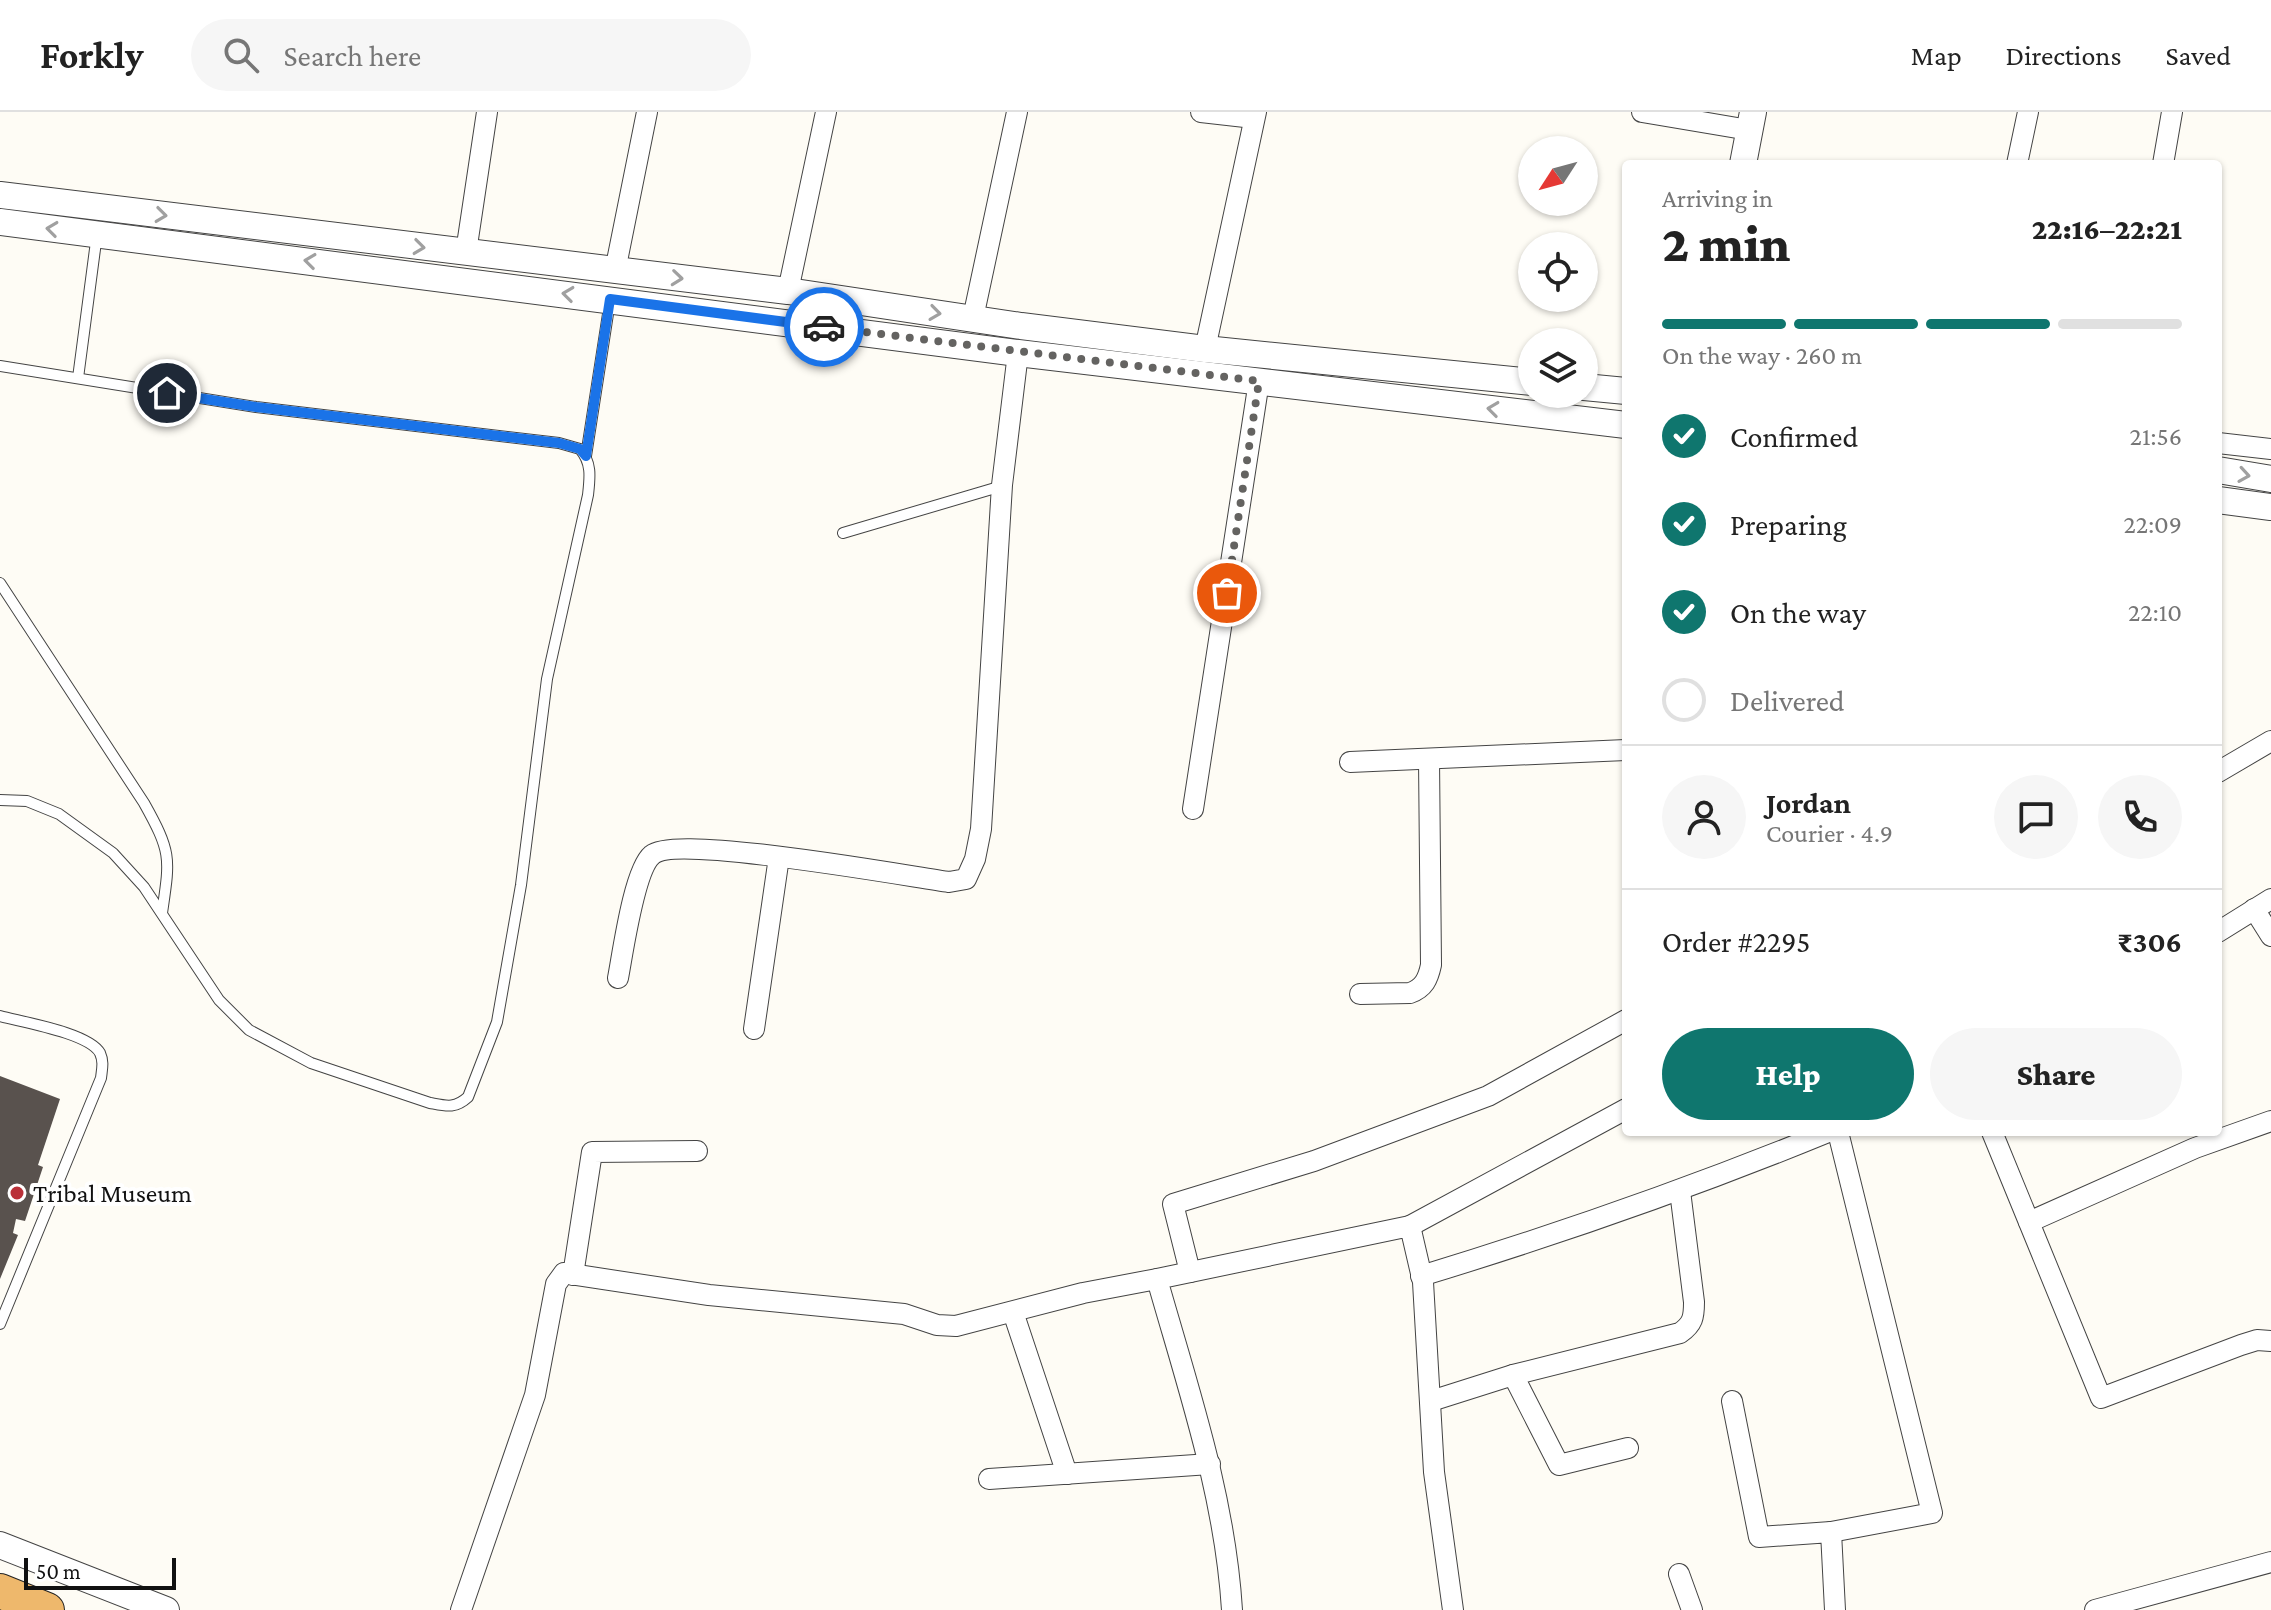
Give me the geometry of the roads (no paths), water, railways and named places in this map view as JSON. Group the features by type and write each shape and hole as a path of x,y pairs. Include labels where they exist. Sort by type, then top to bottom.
{"highway":[{"path":"0,1591 47,1610"}],"street":[{"path":"466,252 487,112"},
{"path":"615,271 647,112"},
{"path":"788,291 826,112"},
{"path":"973,318 1017,112"},
{"path":"1201,112 1255,115 1205,349"},
{"path":"1642,112 1751,121 1744,160"},
{"path":"2018,160 2028,112"},
{"path":"2164,160 2172,112"},
{"path":"0,195 788,291 1205,349 1518,381"},
{"path":"0,222 1018,353 1622,425"},
{"path":"618,978 638,881 650,856 660,849 678,847 779,857 949,882 966,879 975,859 981,829 1002,485 1018,353"},
{"path":"1193,809 1259,381"},
{"path":"1598,388 1622,391"},
{"path":"2222,443 2271,449"},
{"path":"2222,471 2271,479"},
{"path":"2222,501 2271,507"},
{"path":"2222,770 2271,741"},
{"path":"1350,762 1622,750"},
{"path":"1360,994 1418,991 1428,977 1431,965 1429,759"},
{"path":"754,1029 779,857"},
{"path":"2222,929 2262,904 2271,936"},
{"path":"1190,1272 1173,1204 1314,1161 1488,1096 1622,1022"},
{"path":"461,1610 535,1395 556,1284 564,1273 709,1295 904,1314 937,1325 956,1326 1083,1293 1410,1226 1622,1111"},
{"path":"2029,1222 2195,1148 2271,1121"},
{"path":"1421,1276 1547,1238 1680,1191 1818,1136"},
{"path":"1732,1401 1759,1537 1831,1532 1932,1513 1839,1136"},
{"path":"1994,1136 2101,1398 2241,1345 2257,1340 2271,1341"},
{"path":"573,1275 592,1152 697,1151"},
{"path":"1431,1401 1513,1375 1680,1333 1690,1326 1694,1318 1694,1302 1680,1191"},
{"path":"1410,1226 1421,1276 1434,1472 1453,1610"},
{"path":"1157,1279 1210,1464 1232,1610"},
{"path":"1013,1312 1067,1474"},
{"path":"1513,1375 1559,1465 1628,1448"},
{"path":"989,1479 1210,1464"},
{"path":"1831,1532 1835,1610"},
{"path":"0,1545 166,1610"},
{"path":"2095,1610 2271,1562"},
{"path":"1679,1574 1692,1610"}],"lane":[{"path":"78,378 97,234"},
{"path":"586,456 610,299"},
{"path":"0,366 256,407 559,443 580,449 589,465 588,495 547,679 521,885 497,1022 468,1097 460,1104 449,1107 406,1096 311,1063 249,1030 219,1000 144,887 113,853 59,814 27,801 0,800"},
{"path":"843,533 1002,485"},
{"path":"0,583 162,835 169,867 162,913"},
{"path":"0,1016 81,1038 96,1047 103,1063 101,1078 0,1324"}],"place":[{"name":"Tribal Museum","path":"17,1193"}]}
